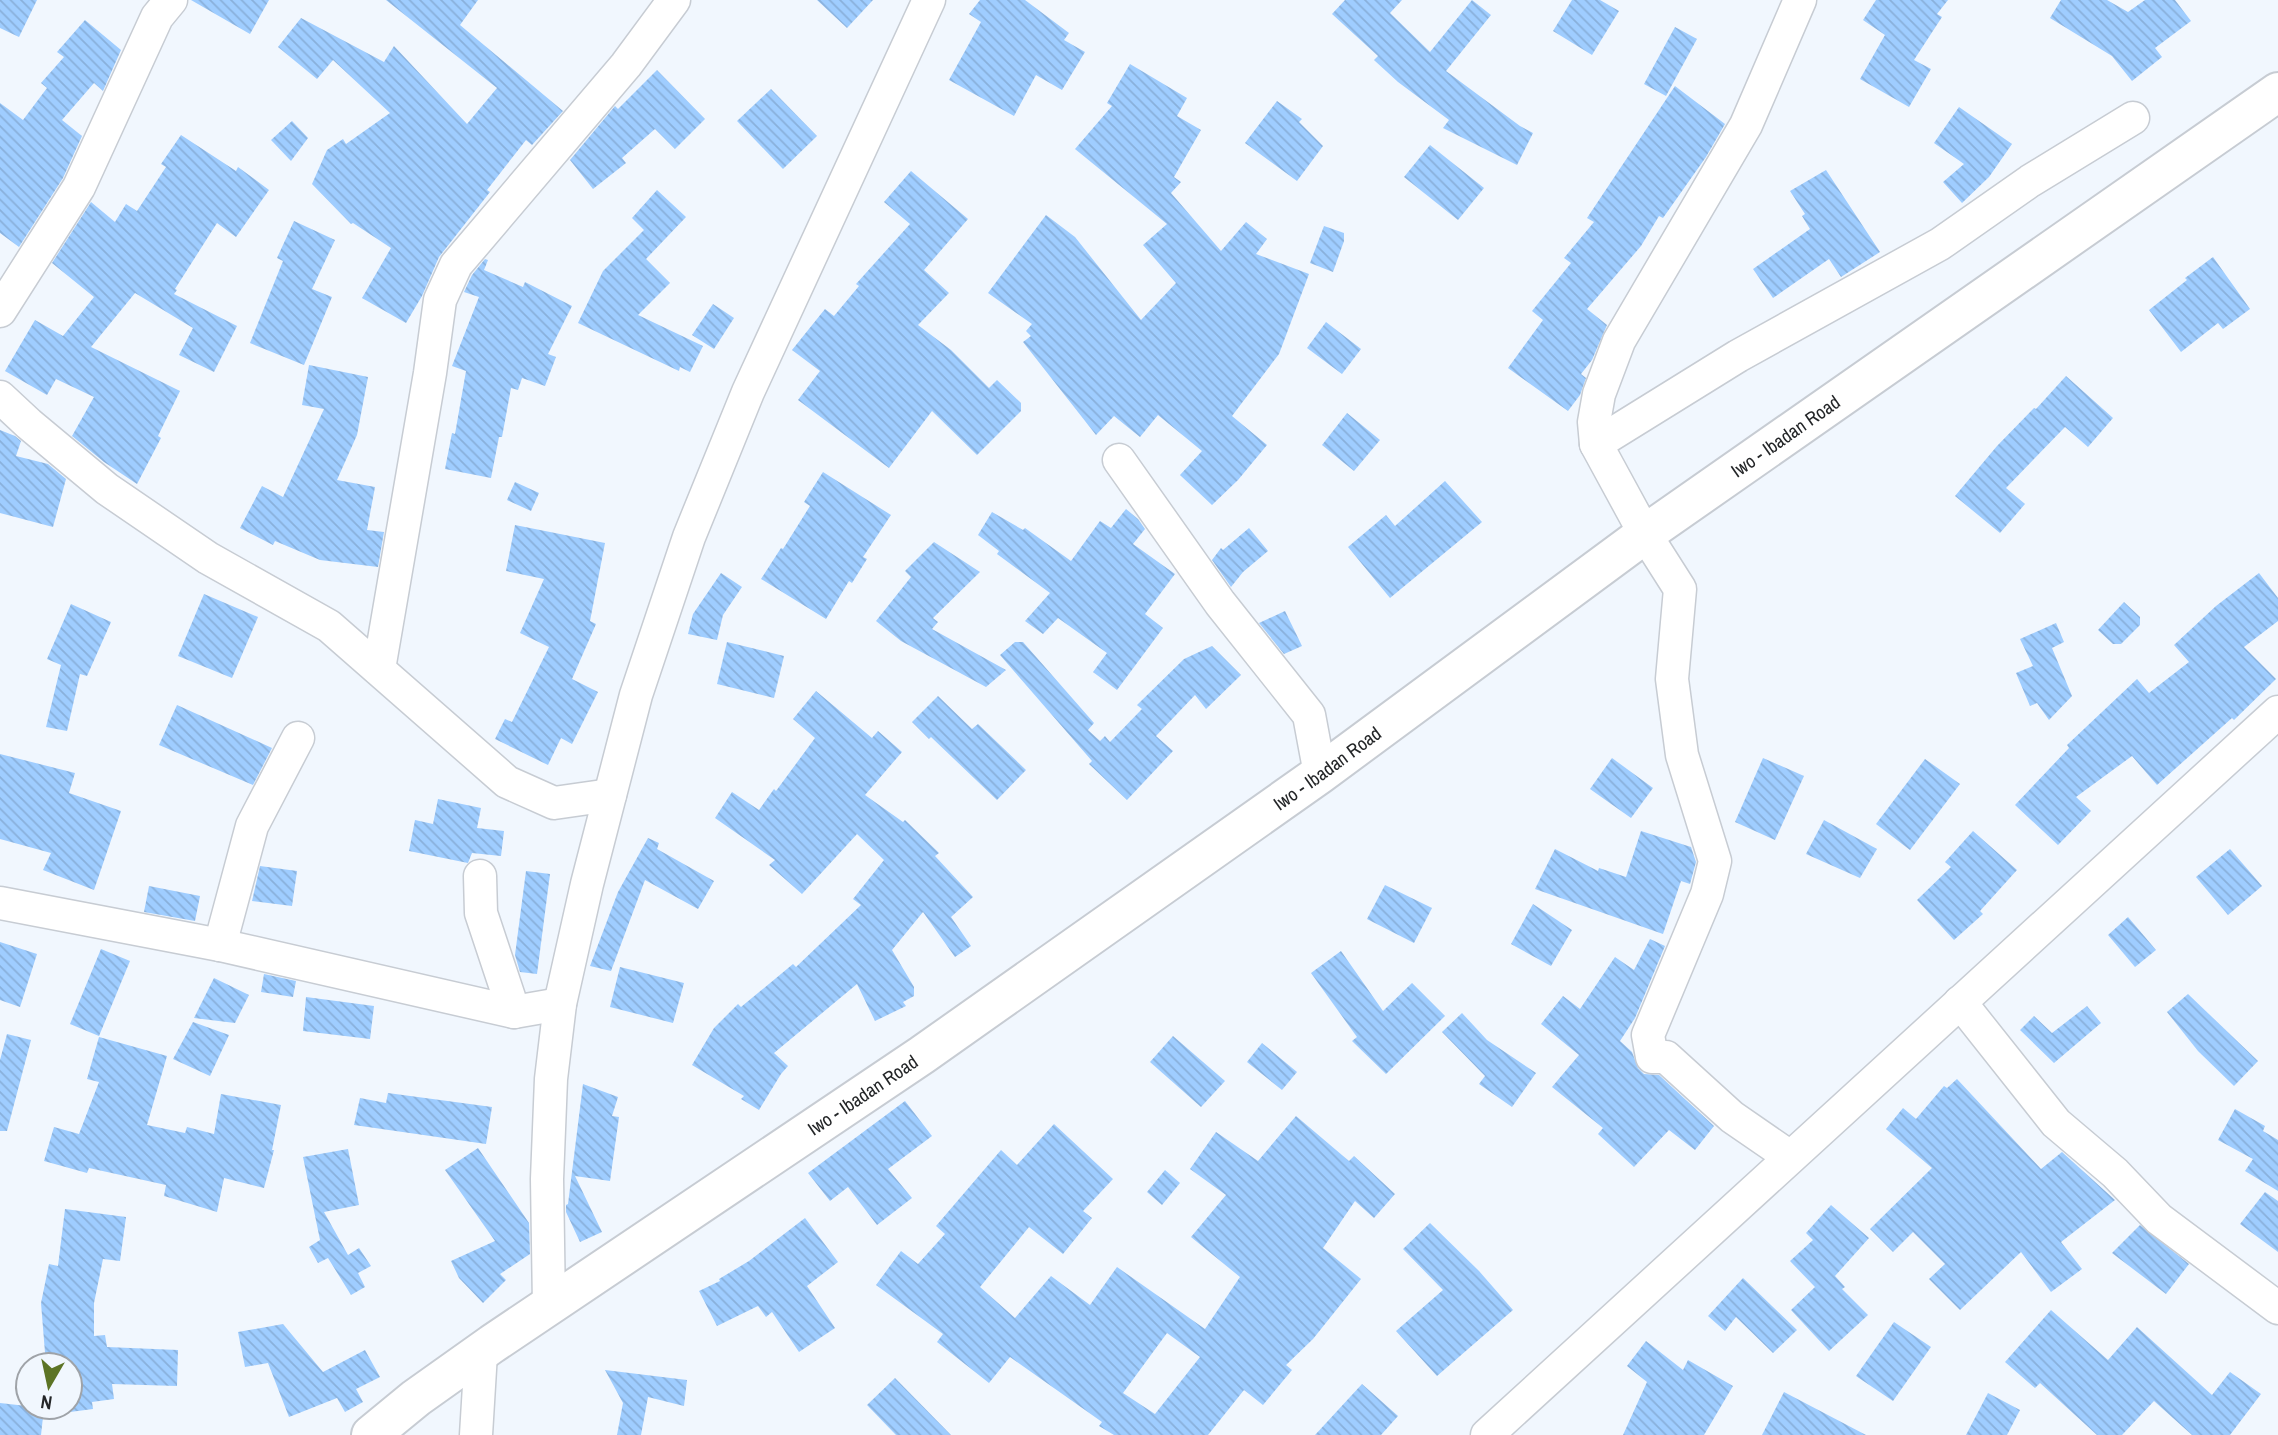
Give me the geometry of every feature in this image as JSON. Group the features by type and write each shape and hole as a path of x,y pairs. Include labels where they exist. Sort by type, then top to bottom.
{"main road":[{"name":"Iwo - Ibadan Road","path":"371,1435 416,1398 549,1306 922,1055 1320,774 1645,534 2278,92"}],"street":[{"path":"0,311 79,187 157,17 171,0"},
{"path":"379,669 440,300 456,265 625,65 674,0"},
{"path":"549,1306 547,1179 551,1079 560,1004 587,884 636,695 689,537 748,392 929,0"},
{"path":"1790,1157 1732,1117 1666,1056 1652,1057 1648,1035 1707,894 1715,861 1682,755 1672,679 1680,589 1645,534 1596,444 1594,422 1599,394 1619,341 1746,125 1800,0"},
{"path":"1596,444 1738,356 1940,244 2030,181 2133,118"},
{"path":"0,397 21,418 107,489 208,558 329,626 507,782 554,803 610,795"},
{"path":"1119,460 1220,603 1309,715 1320,774"},
{"path":"1487,1435 2278,712"},
{"path":"220,945 252,826 298,738"},
{"path":"480,876 481,913 514,1012"},
{"path":"0,903 220,945 514,1012 560,1004"},
{"path":"1960,1002 2056,1124 2115,1173 2159,1219 2278,1308"},
{"path":"476,1435 481,1353"}],"building":[{"path":"0,0 37,0 19,37 0,28"},
{"path":"191,0 269,0 250,34"},
{"path":"386,0 478,0 460,25 563,111 532,145 526,140 487,190 490,192 439,257 422,296 406,323 362,298 391,248 351,224 312,184 327,150 343,139 346,144 390,113 333,60 317,79 278,47 301,18 384,62 394,46 467,124 497,88"},
{"path":"817,0 873,0 847,28"},
{"path":"980,0 1025,0 1069,33 1064,40 1085,52 1062,90 1036,75 1014,116 949,80 981,22 969,14"},
{"path":"1345,0 1402,0 1390,13 1430,52 1472,0 1491,15 1446,71 1533,133 1517,165 1443,128 1449,120 1398,82 1374,60 1378,56 1332,14"},
{"path":"1572,0 1600,0 1619,11 1592,55 1553,31"},
{"path":"1876,0 1948,0 1937,14 1942,17 1914,60 1931,69 1909,107 1860,79 1885,35 1863,20"},
{"path":"2061,0 2107,0 2128,12 2145,0 2175,0 2191,21 2155,48 2162,57 2132,81 2112,56 2050,18"},
{"path":"85,20 121,50 103,91 94,83 62,120 82,136 63,178 19,247 0,233 0,103 23,120 47,88 41,83 64,57 57,52"},
{"path":"1675,27 1697,39 1666,96 1644,84"},
{"path":"1130,64 1187,98 1177,116 1201,130 1174,177 1181,182 1171,193 1221,251 1246,222 1267,239 1256,254 1309,274 1279,354 1232,416 1267,445 1238,480 1212,505 1180,475 1202,451 1158,415 1140,437 1114,416 1096,435 1023,342 1031,336 1026,331 1032,324 988,293 1046,215 1075,237 1141,320 1176,283 1143,245 1167,224 1075,149 1112,106 1107,103"},
{"path":"657,70 705,119 675,149 655,129 622,158 626,163 593,189 570,160 615,106 618,109"},
{"path":"1675,86 1725,124 1706,157 1663,218 1659,216 1641,246 1587,309 1607,325 1592,360 1581,374 1586,378 1580,395 1568,411 1508,368 1543,320 1532,311 1571,263 1564,258 1594,222 1587,218"},
{"path":"771,89 817,136 783,169 737,121"},
{"path":"1277,101 1302,119 1299,122 1323,146 1297,181 1245,143"},
{"path":"1959,107 2012,144 1989,177 1962,203 1943,182 1964,164 1934,143"},
{"path":"292,121 308,138 291,161 271,140"},
{"path":"181,135 236,171 238,167 269,190 236,237 217,223 175,289 177,290 174,294 237,326 214,372 179,355 193,328 135,293 91,347 180,391 158,436 161,438 137,484 72,436 94,397 56,379 47,395 5,371 35,320 63,336 94,297 52,263 91,202 115,222 126,204 137,211 166,167 161,164"},
{"path":"1430,145 1484,188 1458,220 1404,177"},
{"path":"1826,170 1880,252 1841,277 1829,259 1773,298 1753,269 1810,229 1802,216 1805,214 1790,191"},
{"path":"911,171 968,219 924,270 949,293 918,325 951,350 989,388 997,380 1021,403 1021,411 977,455 932,411 889,468 798,400 820,371 792,350 825,309 834,316 859,286 856,284 910,224 884,202"},
{"path":"657,190 686,217 646,259 670,283 638,315 703,346 690,372 680,367 679,371 578,323 603,271 644,230 632,218"},
{"path":"294,221 335,240 312,289 332,297 304,365 250,343 283,261 277,258"},
{"path":"1324,226 1344,233 1344,241 1333,272 1310,263"},
{"path":"2213,257 2250,309 2223,329 2218,323 2181,352 2149,310"},
{"path":"485,259 488,260 484,270 523,287 525,282 572,306 548,354 556,357 545,386 522,378 518,390 511,388 491,478 445,469 452,433 455,434 466,371 452,366 479,297 464,292 472,275"},
{"path":"713,304 734,318 714,349 692,335"},
{"path":"1326,322 1361,349 1342,374 1307,348"},
{"path":"309,365 368,377 357,435 337,480 375,487 367,530 384,532 378,567 320,560 275,541 273,545 240,528 262,486 283,497 324,409 302,405"},
{"path":"2066,376 2113,418 2088,447 2065,427 2006,488 2025,504 2000,533 1955,496 1997,446"},
{"path":"1347,413 1380,440 1354,471 1322,445"},
{"path":"0,430 21,441 16,456 48,464 66,479 53,527 0,513"},
{"path":"823,472 891,515 863,557 867,559 852,583 849,581 826,619 761,579 810,506 804,502"},
{"path":"1445,481 1482,522 1390,598 1348,547 1386,515 1395,526"},
{"path":"515,482 539,493 531,511 507,500"},
{"path":"1126,509 1145,529 1133,544 1175,574 1145,614 1163,628 1117,690 1093,672 1107,653 1058,618 1043,634 1025,621 1050,593 997,554 999,551 978,535 992,512 1023,530 1025,528 1071,561 1100,521 1111,528"},
{"path":"515,525 605,543 590,621 596,624 572,679 598,692 572,744 561,738 548,765 495,739 505,719 512,722 549,647 520,633 544,579 506,571"},
{"path":"1249,528 1268,551 1243,572 1231,587 1212,560 1221,548 1223,550"},
{"path":"934,542 980,572 933,618 938,622 932,629 1006,670 986,687 901,641 876,621 911,577 905,571"},
{"path":"721,573 742,587 723,615 717,640 688,634 693,614"},
{"path":"2259,573 2278,598 2278,621 2244,647 2276,679 2234,720 2232,718 2157,785 2132,756 2076,797 2091,811 2058,845 2015,805 2069,748 2067,745 2137,679 2149,693 2189,662 2174,645 2216,606"},
{"path":"204,594 258,617 232,678 178,656"},
{"path":"2124,602 2140,617 2140,625 2121,644 2113,644 2098,630"},
{"path":"71,604 111,622 87,676 80,674 67,731 46,727 61,665 47,659"},
{"path":"1285,611 1302,646 1284,654 1259,623"},
{"path":"2056,623 2064,642 2052,648 2072,696 2049,720 2037,703 2030,706 2016,673 2033,666 2020,639"},
{"path":"727,642 784,656 774,698 717,684"},
{"path":"1015,642 1023,642 1094,723 1088,730 1100,741 1105,736 1110,742 1142,709 1137,705 1184,659 1212,646 1241,675 1206,709 1195,695 1156,736 1173,751 1127,800 1089,764 1092,761 1000,655"},
{"path":"816,691 872,738 878,731 902,752 865,795 903,822 905,820 939,853 935,856 973,897 951,917 971,946 955,957 923,912 892,950 914,987 914,996 903,1002 906,1006 875,1021 857,984 774,1053 788,1066 759,1110 741,1099 744,1096 692,1065 714,1028 738,1004 741,1007 793,964 796,967 861,905 853,899 884,860 857,834 802,894 769,865 775,860 715,818 732,792 759,810 774,789 776,791 815,738 793,719"},
{"path":"938,696 972,729 978,724 1026,770 997,800 912,722"},
{"path":"177,705 272,748 253,785 159,745"},
{"path":"0,754 75,773 69,793 121,811 94,890 43,870 51,853 0,839"},
{"path":"1612,758 1653,788 1631,818 1590,789"},
{"path":"1763,758 1804,776 1775,840 1735,822"},
{"path":"1925,759 1960,784 1910,850 1876,824"},
{"path":"438,799 481,808 477,828 504,831 501,856 472,853 468,863 409,851 415,820 433,824"},
{"path":"1824,820 1877,849 1860,878 1806,854"},
{"path":"1641,831 1691,847 1696,862 1690,884 1681,881 1663,934 1535,889 1555,849 1598,871 1599,868 1626,877"},
{"path":"1973,831 2017,870 1980,911 1983,914 1954,940 1917,900 1951,867 1945,862"},
{"path":"648,838 659,843 657,849 714,881 698,909 645,880 611,971 590,966 618,892"},
{"path":"2230,849 2262,886 2228,915 2196,877"},
{"path":"260,866 297,871 292,906 252,901"},
{"path":"526,871 550,874 537,974 520,972 515,955"},
{"path":"1385,885 1432,908 1414,943 1367,919"},
{"path":"149,886 200,896 195,921 144,912"},
{"path":"1533,904 1572,930 1551,966 1511,944"},
{"path":"2128,917 2156,950 2135,967 2108,935"},
{"path":"1650,939 1665,946 1635,1018 1620,1041 1632,1052 1638,1068 1644,1074 1659,1075 1714,1126 1695,1150 1669,1130 1634,1167 1598,1134 1603,1128 1552,1087 1579,1055 1541,1024 1563,996 1580,1009 1615,957 1634,970"},
{"path":"0,942 37,954 20,1007 0,1000"},
{"path":"101,949 130,961 99,1036 70,1024"},
{"path":"1341,951 1383,1011 1412,983 1445,1016 1386,1074 1352,1041 1357,1037 1311,973"},
{"path":"620,967 684,983 673,1023 610,1007"},
{"path":"264,974 296,981 293,997 261,992"},
{"path":"214,978 249,995 235,1023 194,1018"},
{"path":"2188,994 2258,1061 2234,1086 2198,1051 2167,1012"},
{"path":"306,997 374,1006 370,1039 303,1031"},
{"path":"2087,1006 2101,1023 2054,1063 2020,1030 2034,1016 2052,1033"},
{"path":"1462,1013 1487,1040 1536,1073 1512,1107 1479,1084 1485,1076 1442,1032"},
{"path":"193,1022 229,1035 210,1076 173,1059"},
{"path":"7,1034 31,1040 7,1131 0,1131 0,1060"},
{"path":"1173,1036 1225,1081 1201,1107 1150,1062"},
{"path":"99,1037 167,1056 147,1125 185,1133 187,1127 214,1134 221,1094 281,1105 274,1150 264,1188 224,1178 217,1212 164,1196 166,1185 89,1168 87,1173 44,1161 54,1127 79,1134 99,1082 87,1079"},
{"path":"1262,1043 1297,1072 1282,1090 1247,1062"},
{"path":"1957,1079 2041,1169 2062,1152 2115,1200 2061,1242 2082,1269 2051,1292 2021,1252 1960,1310 1929,1279 1945,1264 1913,1232 1893,1252 1870,1229 1932,1168 1886,1129 1903,1108 1916,1119 1944,1086 1947,1088"},
{"path":"583,1084 618,1097 612,1116 619,1117 610,1181 575,1176 602,1232 580,1242 566,1212 566,1205"},
{"path":"388,1093 492,1107 486,1144 354,1125 360,1098 386,1103"},
{"path":"905,1101 932,1136 888,1169 912,1198 877,1225 848,1187 830,1201 808,1173"},
{"path":"2235,1109 2265,1126 2263,1131 2278,1140 2278,1191 2245,1171 2253,1159 2218,1140"},
{"path":"1296,1116 1349,1161 1354,1156 1395,1194 1374,1218 1355,1201 1323,1248 1361,1279 1313,1339 1286,1365 1292,1370 1263,1405 1244,1390 1208,1435 1114,1435 1099,1426 1102,1422 1010,1357 989,1383 937,1342 943,1334 876,1285 901,1251 918,1264 945,1234 936,1226 1001,1150 1017,1165 1054,1124 1113,1179 1083,1211 1092,1218 1063,1254 1029,1227 980,1287 1015,1318 1051,1276 1090,1305 1117,1267 1205,1329 1240,1277 1191,1237 1226,1195 1190,1169 1216,1132 1258,1161","holes":["1167,1333 1200,1357 1155,1414 1123,1393"]},
{"path":"478,1148 529,1223 530,1254 500,1274 506,1280 483,1303 459,1278 451,1261 495,1241 445,1170"},
{"path":"348,1149 359,1205 324,1212 348,1255 359,1248 371,1266 358,1273 365,1287 351,1295 328,1258 318,1263 309,1247 320,1240 303,1157"},
{"path":"1165,1170 1180,1183 1162,1205 1147,1192"},
{"path":"2265,1192 2278,1201 2278,1252 2240,1224"},
{"path":"1831,1205 1869,1238 1835,1276 1845,1287 1842,1289 1868,1315 1829,1351 1791,1310 1815,1287 1790,1261 1813,1240 1806,1233"},
{"path":"65,1209 126,1217 120,1261 103,1259 94,1303 94,1336 105,1335 107,1347 178,1350 177,1386 112,1384 114,1399 92,1402 93,1409 84,1410 84,1351 45,1351 41,1303 49,1264 58,1266"},
{"path":"805,1218 838,1262 807,1286 835,1328 799,1352 772,1312 766,1317 758,1306 717,1326 699,1291 720,1281 719,1279 749,1261"},
{"path":"1430,1223 1479,1271 1513,1310 1437,1376 1396,1331 1443,1290 1403,1249"},
{"path":"2140,1225 2189,1264 2166,1294 2112,1253"},
{"path":"1743,1278 1797,1330 1773,1353 1736,1317 1725,1331 1708,1316"},
{"path":"2051,1310 2108,1360 2137,1327 2212,1395 2230,1372 2261,1394 2230,1435 2192,1435 2154,1401 2122,1435 2097,1435 2040,1383 2035,1388 2005,1362"},
{"path":"1894,1322 1931,1347 1893,1401 1856,1376"},
{"path":"283,1324 323,1372 365,1350 380,1377 356,1389 363,1402 345,1412 337,1398 289,1417 268,1363 245,1367 238,1332"},
{"path":"1646,1341 1683,1370 1688,1360 1733,1386 1704,1435 1623,1435 1647,1382 1627,1366"},
{"path":"605,1370 687,1380 684,1406 648,1397 641,1435 617,1435 623,1403"},
{"path":"895,1378 951,1435 896,1435 867,1405"},
{"path":"1362,1384 1398,1416 1381,1435 1315,1435"},
{"path":"1784,1392 1866,1435 1762,1435"},
{"path":"1988,1393 2020,1410 2007,1435 1966,1435"},
{"path":"0,1403 14,1405 14,1421 43,1421 41,1435 0,1435"}]}
